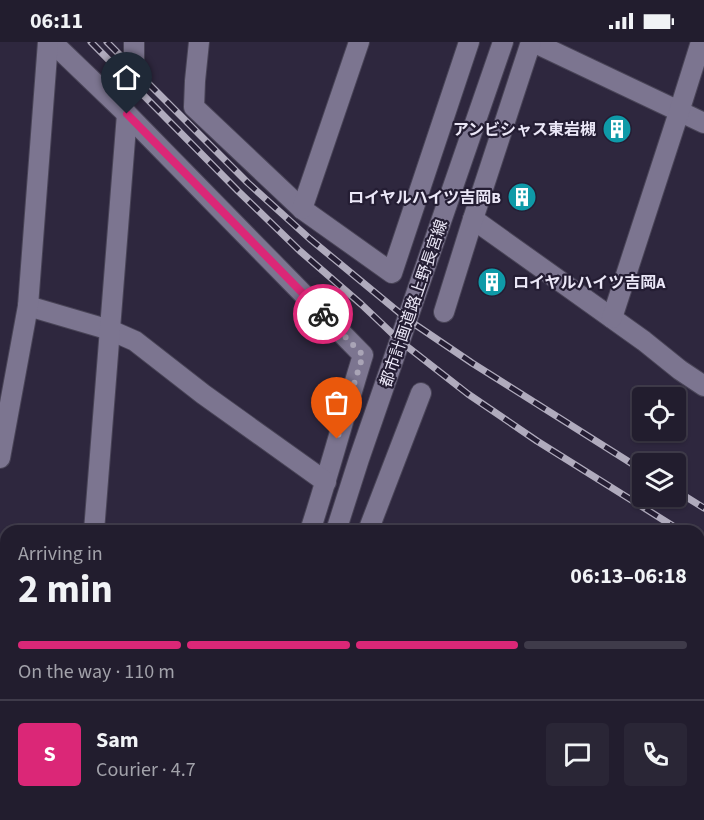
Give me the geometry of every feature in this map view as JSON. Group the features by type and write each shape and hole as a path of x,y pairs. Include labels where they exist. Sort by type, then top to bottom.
{"street":[{"path":"50,42 127,114 363,355 312,525"},
{"path":"0,458 28,306 50,42"},
{"path":"199,42 194,107 302,209 392,273 469,42"},
{"path":"302,209 359,42"},
{"name":"都市計画道路上野長宮線","path":"338,525 503,42"},
{"path":"444,312 532,42 704,123"},
{"path":"612,318 700,42"},
{"path":"94,525 127,114"},
{"path":"473,219 704,386"},
{"path":"28,306 110,330 135,341 203,394 326,482"},
{"path":"373,525 421,393"}],"railway":[{"path":"91,42 300,251 400,341 468,394 537,441 671,525"},
{"path":"107,42 248,183 310,239 407,319 472,363 632,464"},
{"path":"686,497 704,508"}],"way so far":[{"path":"323,314 363,355 337,439"}],"place":[{"name":"アンビシャス東岩槻","path":"617,129"},
{"name":"ロイヤルハイツ吉岡B","path":"522,197"},
{"name":"ロイヤルハイツ吉岡A","path":"492,282"}],"route":[{"path":"127,114 323,314"}]}
